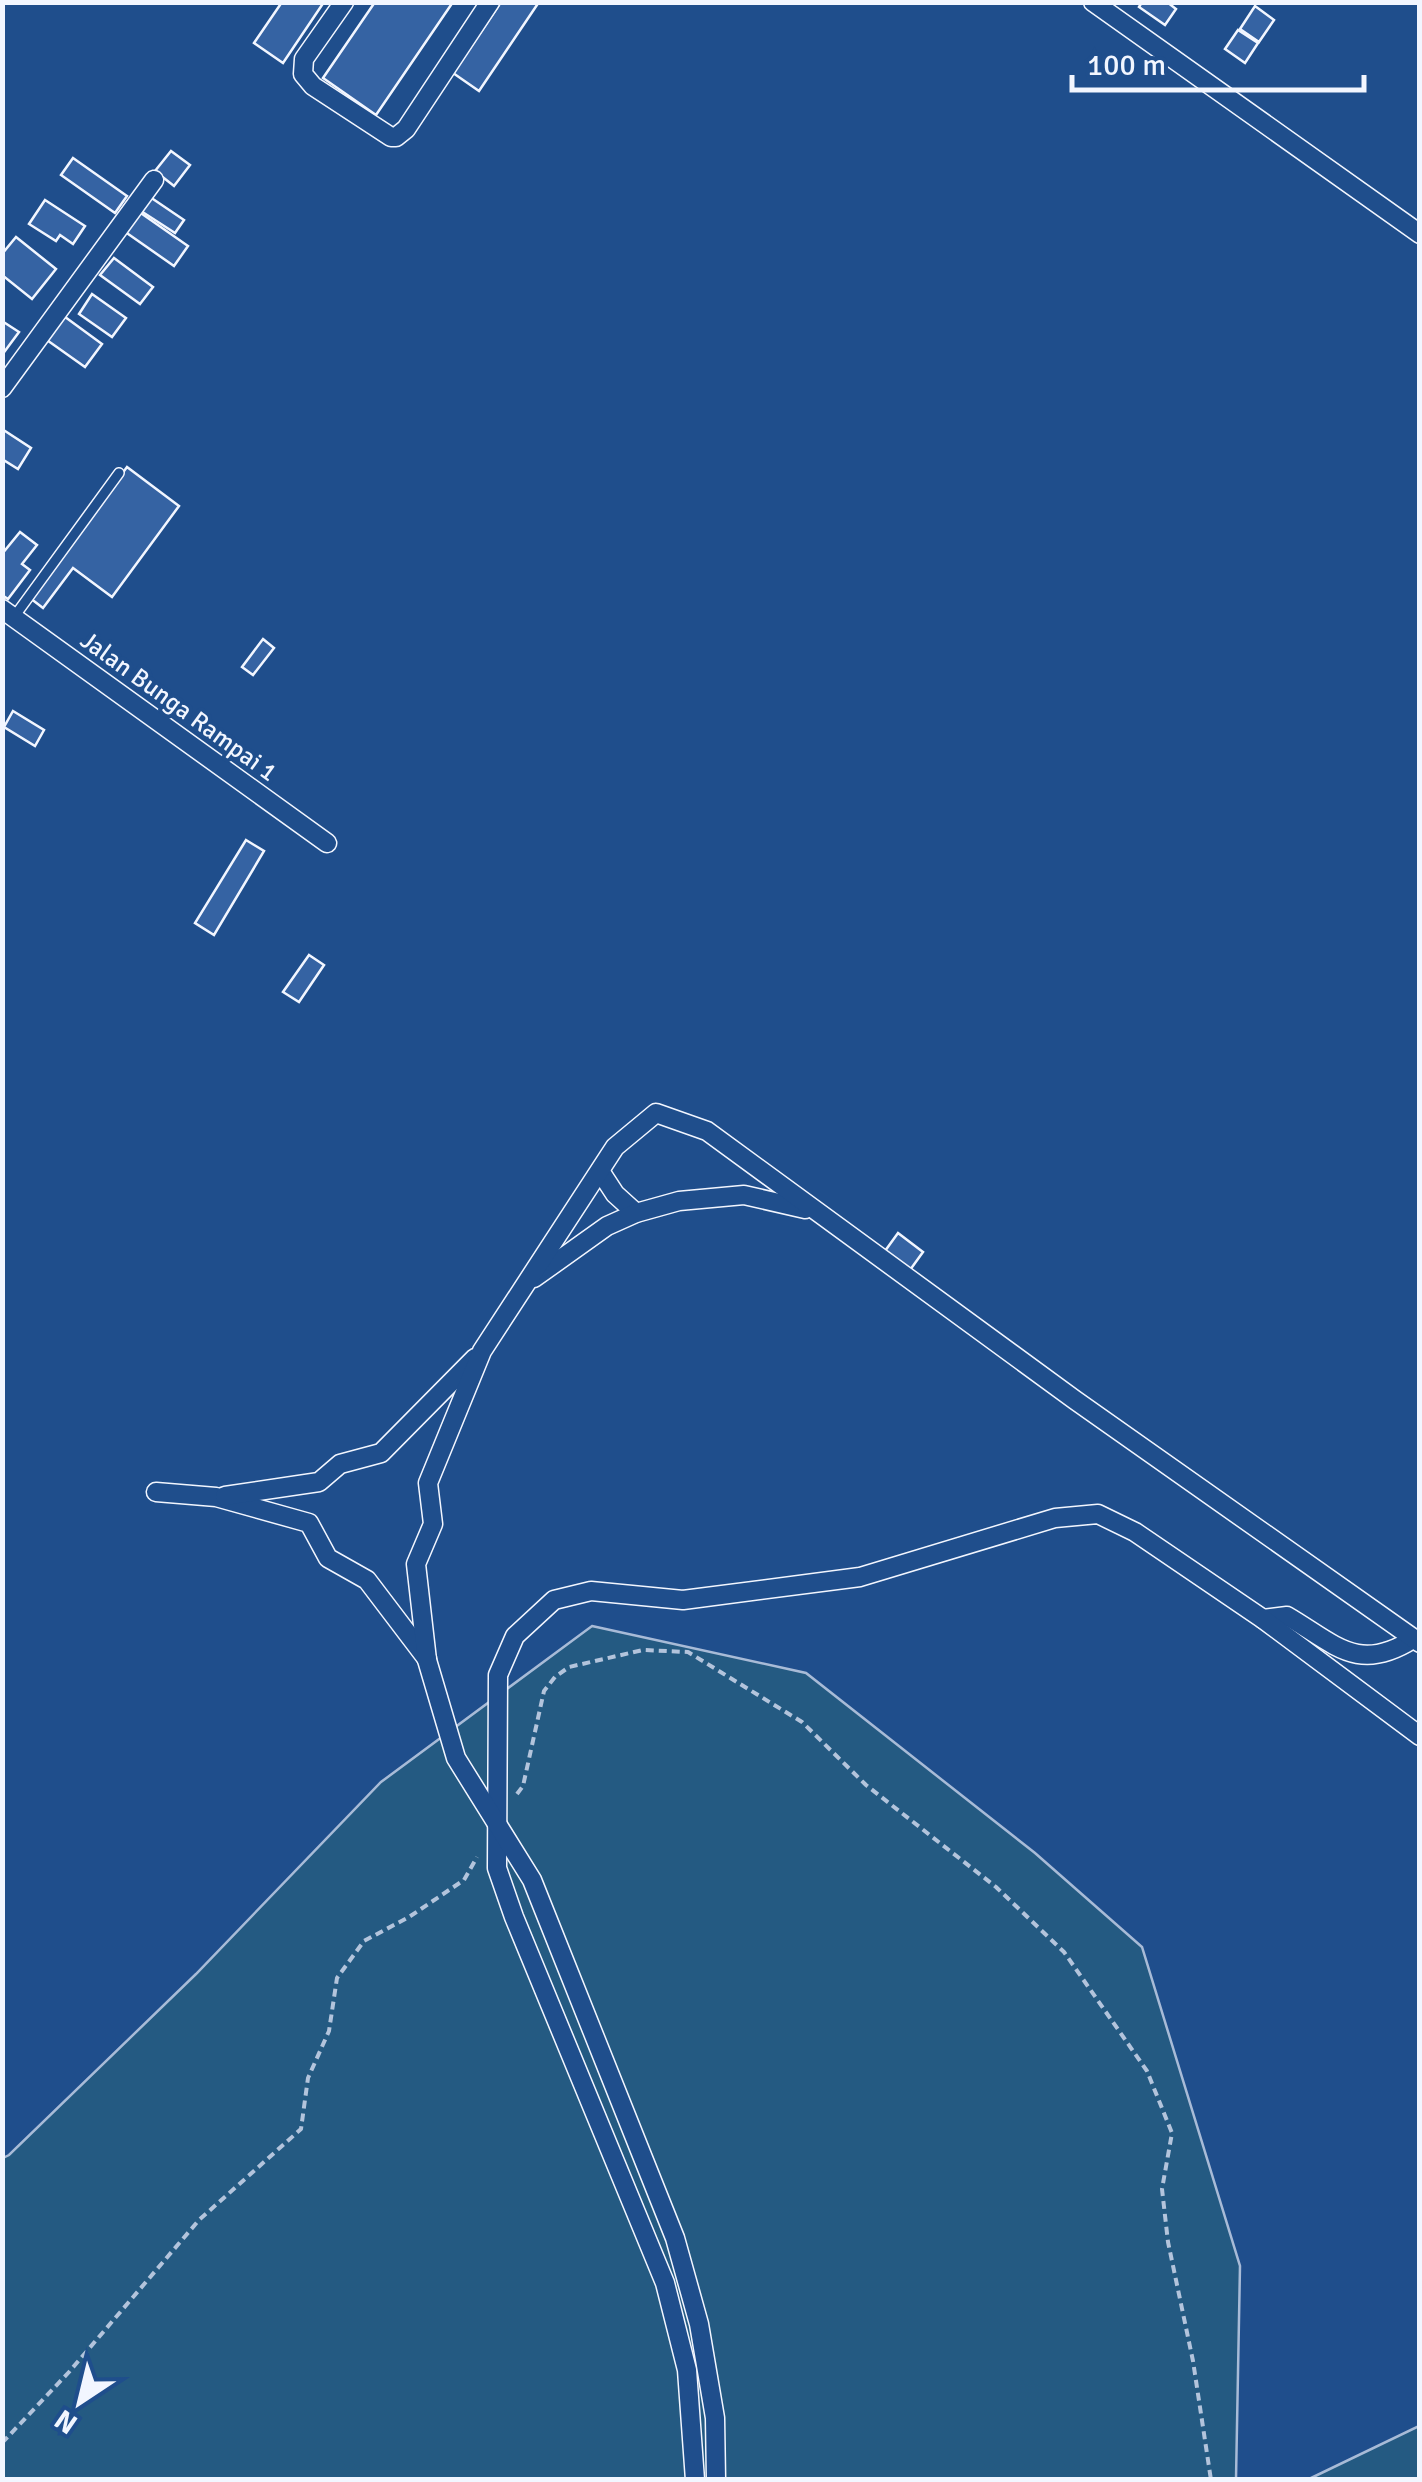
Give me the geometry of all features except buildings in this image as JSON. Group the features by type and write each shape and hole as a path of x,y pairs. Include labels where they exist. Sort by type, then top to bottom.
{"street":[{"path":"344,2 304,59 304,74 313,86 396,137 406,129 490,2"},
{"path":"1093,2 1420,234"},
{"path":"2,388 154,180"},
{"name":"Jalan Bunga Rampai 1","path":"8,613 327,843"},
{"path":"716,2480 715,2418 699,2324 674,2238 532,1880 456,1758 427,1660 416,1564 432,1524 428,1483 482,1351 522,1288 616,1147 656,1112 707,1131 1416,1641 1392,1652 1370,1656 1347,1653 1287,1616 1263,1620"},
{"path":"600,1171 615,1194 636,1213"},
{"path":"522,1288 607,1226 678,1201 744,1195 815,1212"},
{"path":"216,1498 319,1482 340,1464 381,1453 482,1351"},
{"path":"156,1492 216,1498 308,1524 328,1558 366,1580 427,1660"},
{"path":"695,2480 686,2370 665,2283 497,1868 498,1675 515,1636 554,1600 591,1591 683,1600 860,1577 1055,1518 1098,1514 1135,1532 1263,1620 1420,1736"}],"lane":[{"path":"8,613 119,473"}],"path":[{"path":"514,1799 523,1786 544,1692 555,1678 569,1667 643,1650 688,1652 802,1722 866,1784 996,1887 1064,1952 1147,2071 1172,2133 1162,2189 1210,2480"},
{"path":"2,2443 199,2220 301,2129 308,2078 329,2031 337,1978 364,1941 464,1880 480,1853"}],"shaded area":[{"path":"592,1626 806,1673 1035,1853 1142,1947 1240,2266 1236,2479 3,2480 3,2158 196,1974 381,1782"},
{"path":"1419,2426 1419,2479 1309,2479"}]}
